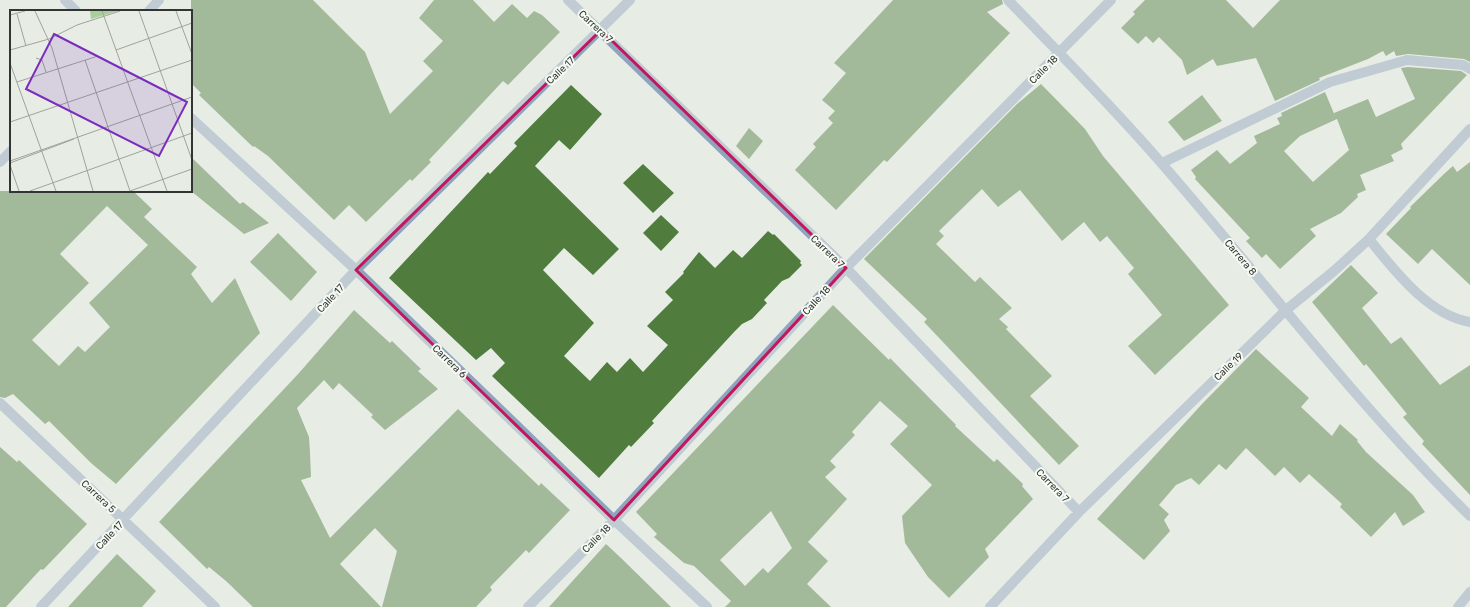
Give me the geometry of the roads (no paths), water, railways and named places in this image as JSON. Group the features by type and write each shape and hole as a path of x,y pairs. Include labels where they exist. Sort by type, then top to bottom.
{"street":[{"path":"65,0 75,10"},
{"path":"150,10 159,0"},
{"name":"Carrera 7","path":"568,0 601,30 846,268 1079,512"},
{"name":"Calle 17","path":"41,607 124,520 356,270 630,0"},
{"name":"Carrera 8","path":"1008,0 1162,163 1339,374 1426,472 1470,516"},
{"name":"Calle 18","path":"528,607 614,520 846,268 1111,0"},
{"path":"1162,163 1330,82 1407,60 1463,65 1470,69"},
{"name":"Carrera 6","path":"192,119 356,270 614,520 707,607"},
{"name":"Calle 19","path":"990,607 1079,512 1286,310 1334,271 1369,239 1470,129"},
{"path":"0,162 10,152"},
{"path":"1369,239 1397,274 1424,300 1459,320 1470,322"},
{"name":"Carrera 5","path":"0,403 215,607"},
{"path":"1458,607 1470,592"}]}
